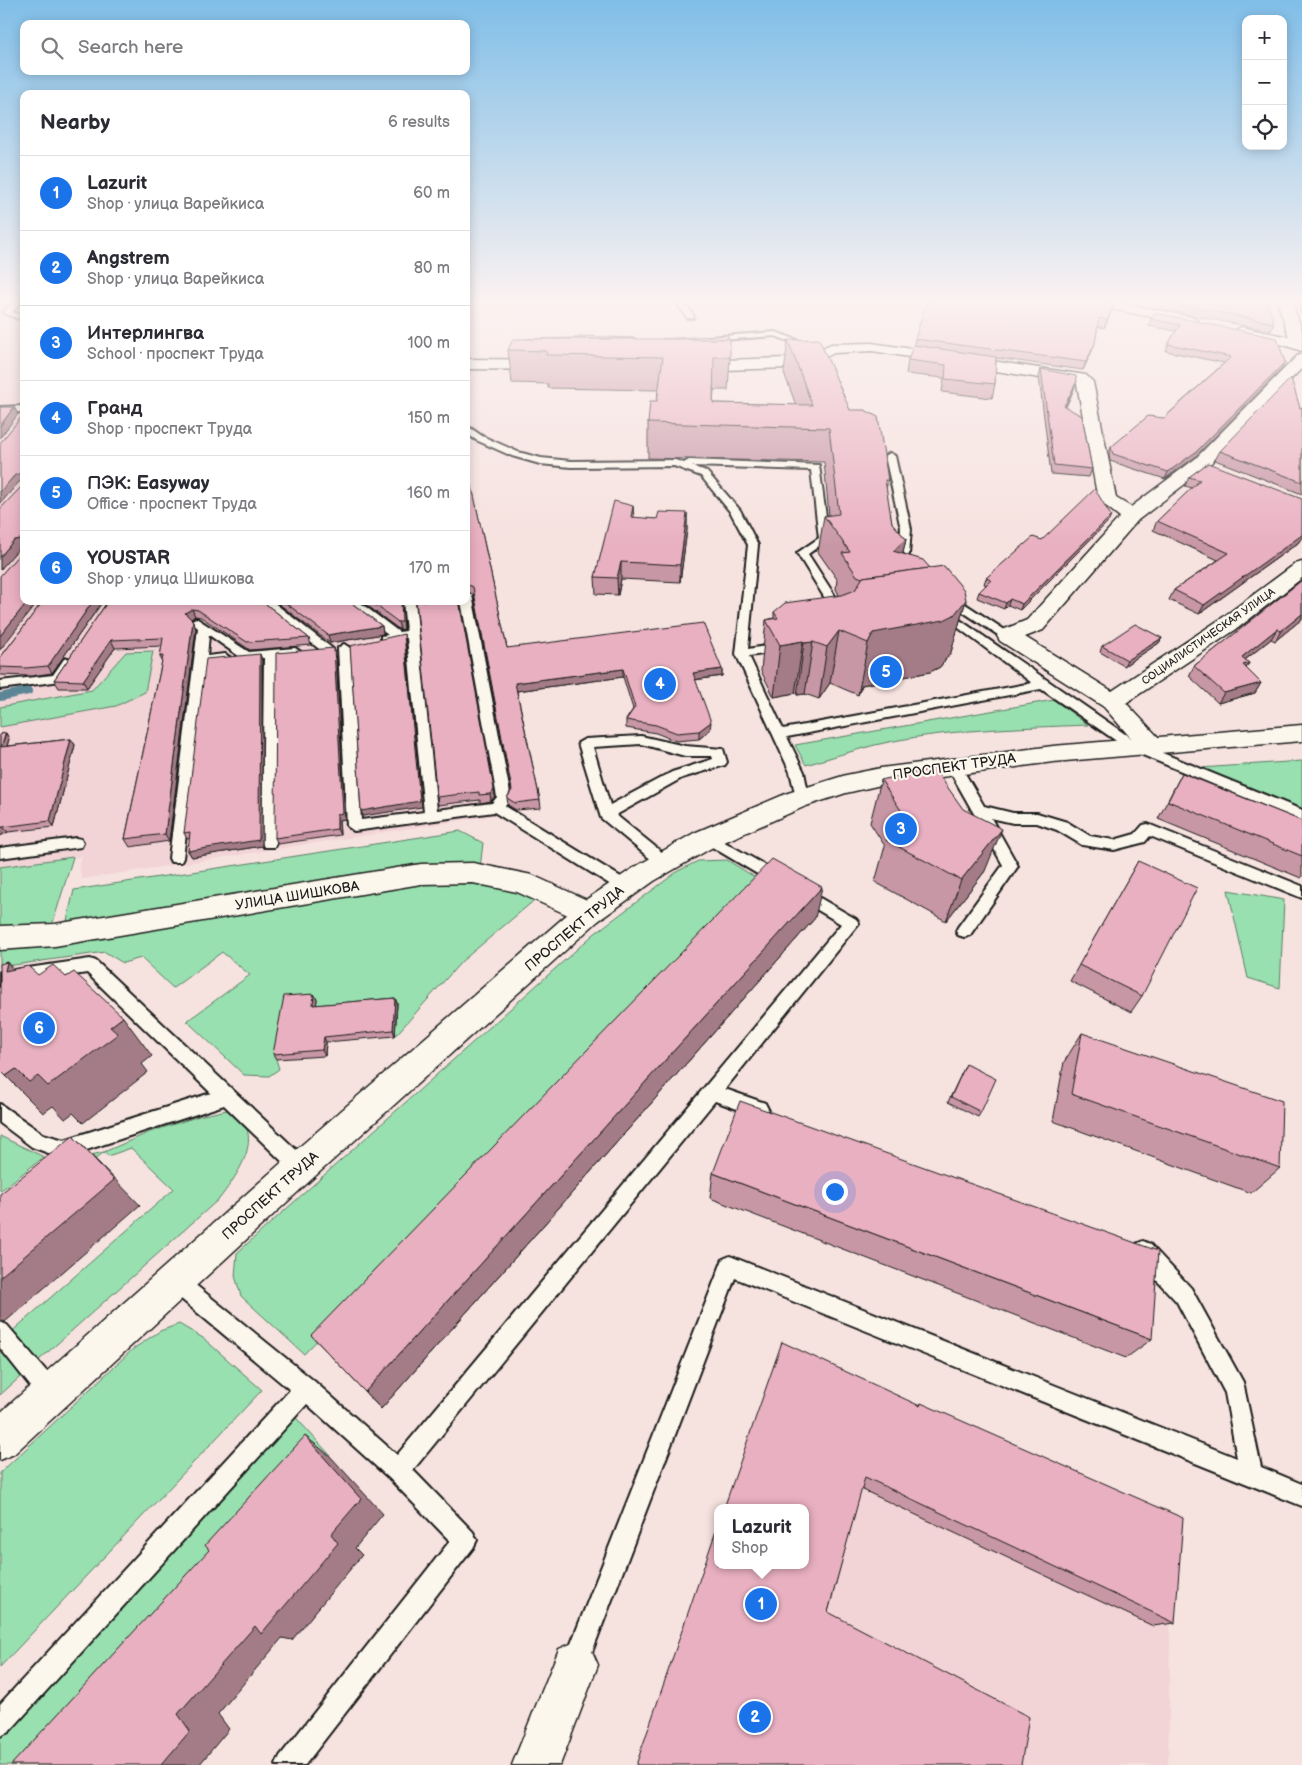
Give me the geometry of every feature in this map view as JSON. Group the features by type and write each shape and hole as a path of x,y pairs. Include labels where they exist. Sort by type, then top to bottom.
{"street":[{"path":"1084,382 1107,500 1131,516"},
{"path":"1008,636 1035,625 1131,516 1200,464 1279,382"},
{"path":"1200,464 1219,471"},
{"name":"СОЦИАЛИСТИЧЕСКАЯ УЛИЦА","path":"1112,702 1230,623 1302,568"},
{"path":"1008,636 1112,702 1142,746"},
{"name":"ПРОСПЕКТ ТРУДА","path":"0,1440 301,1167 588,913 624,886 707,837 802,798 867,779 1062,751 1302,734"},
{"name":"УЛИЦА ШИШКОВА","path":"0,938 54,935 421,874 473,873 522,882 588,913"},
{"path":"536,1765 575,1665"}],"lane":[{"path":"0,410 20,410"},
{"path":"470,431 479,438 514,454 540,461 571,464 675,463 816,467 824,539 802,552 848,624"},
{"path":"890,456 906,529 902,568 918,578"},
{"path":"675,463 704,474 736,512 753,545 742,654 797,772 802,798"},
{"path":"934,589 1008,636"},
{"path":"269,605 327,649"},
{"path":"355,605 398,636"},
{"path":"409,605 431,816"},
{"path":"468,605 504,798 496,807"},
{"path":"932,612 941,610 1043,685 1142,746 1302,816"},
{"path":"176,858 201,660 200,623 247,656"},
{"path":"371,642 412,633"},
{"path":"742,654 794,645"},
{"path":"201,660 349,647 354,826 496,807 624,886"},
{"path":"269,843 270,654"},
{"path":"0,685 57,678 73,655"},
{"path":"779,734 1043,685"},
{"path":"606,814 677,775 720,762 718,752 685,751 641,740 585,744 606,814 664,862"},
{"path":"954,766 1011,866 964,931"},
{"path":"980,810 1013,818 1037,818 1062,826 1087,841 1114,845 1140,838 1148,828 1302,892"},
{"path":"398,1471 851,924 707,837"},
{"path":"0,853 76,843"},
{"path":"0,979 90,966 301,1167"},
{"path":"712,1092 778,1115"},
{"path":"45,1162 63,1148 227,1096"},
{"path":"0,1112 38,1141 63,1148"},
{"path":"1131,1244 1140,1247 1184,1295 1235,1390 1251,1474"},
{"path":"575,1665 730,1266 1302,1495"},
{"path":"175,1281 306,1389 398,1471 465,1540 289,1765"},
{"path":"0,1332 51,1394"},
{"path":"0,1722 306,1389"}],"shaded area":[{"path":"0,382 20,382 20,605 470,605 470,482 541,808 82,879 79,867 82,856 0,868 0,727 116,706 145,692 152,652 126,652 92,690 0,707"},
{"path":"777,1356 1176,1532 1170,1634 1168,1765 636,1765 714,1537 714,1569 809,1569 809,1504 725,1504"}],"green space":[{"path":"153,651 145,692 116,706 0,727 0,707 92,690 126,652"},
{"path":"1054,700 1088,725 954,732 875,745 806,765 795,745"},
{"path":"1302,761 1302,808 1200,768"},
{"path":"460,831 483,843 480,868 66,925 74,890"},
{"path":"73,857 51,929 0,933 0,867"},
{"path":"727,860 761,881 304,1354 241,1296 235,1276 237,1253 594,934 678,871 698,861"},
{"path":"473,873 537,898 462,961 395,1036 397,1003 276,1059 279,1069 269,1076 244,1075 187,1021 250,975 222,952 173,988 141,958 123,963 105,952 0,967 0,941"},
{"path":"1228,890 1284,900 1280,988 1248,978"},
{"path":"232,1109 242,1119 247,1130 248,1141 242,1165 220,1198 0,1395 0,1342 174,1189 131,1148 108,1156 104,1152 150,1132 199,1116"},
{"path":"0,1136 44,1157 0,1191"},
{"path":"104,1152 0,1237 39,1167"},
{"path":"179,1324 203,1338 262,1390 0,1667 0,1473 133,1349 160,1331"},
{"path":"288,1409 330,1455 239,1557 62,1765 0,1765 0,1723"}],"building":[{"path":"660,382 713,382 713,403 812,405 804,382 838,382 850,410 865,410 878,417 888,480 885,480 892,523 906,539 893,551 923,560 930,568 862,578 857,576 842,553 850,552 824,516 839,514 829,428 648,423 650,401 657,401"},
{"path":"1043,382 1076,382 1064,406 1082,416 1092,469 1054,465"},
{"path":"1203,382 1265,382 1197,451 1168,472 1113,454 1111,447 1148,416 1164,418"},
{"path":"1287,382 1292,382 1300,408 1302,407 1302,482 1220,451"},
{"path":"0,407 14,407 0,426"},
{"path":"20,418 20,473 15,475 0,492 0,443"},
{"path":"1208,463 1302,499 1302,535 1204,605 1174,590 1229,553 1157,521 1200,480 1189,477"},
{"path":"470,477 507,648 703,623 722,669 693,673 711,722 699,731 677,733 656,725 626,720 635,707 623,669 515,683 540,800 515,803 507,798 512,790 473,587 470,586"},
{"path":"20,488 20,539 14,540 0,557 0,509"},
{"path":"1095,489 1111,516 1022,604 1010,599 1006,603 979,592 991,580 986,578 1033,537 1042,540"},
{"path":"614,501 633,506 631,517 657,519 659,512 687,513 680,565 621,562 617,578 595,577"},
{"path":"20,553 20,605 25,605 0,636 0,576"},
{"path":"944,566 964,590 966,600 954,615 944,620 873,633 868,643 839,631 827,647 813,642 804,643 803,641 780,645 766,620 778,618 774,612 785,603 842,595 855,590 863,577"},
{"path":"1302,580 1302,614 1281,631 1277,629 1242,657 1249,663 1243,665 1261,683 1224,693 1194,666"},
{"path":"40,605 90,605 48,666 26,668 0,667 0,658"},
{"path":"105,605 267,605 309,638 247,642 198,610 192,609 185,613 193,621 165,834 125,839 163,656 160,657 163,638 111,640 83,681 54,680"},
{"path":"288,605 354,605 382,626 328,635"},
{"path":"375,605 401,605 402,622 398,622"},
{"path":"416,605 460,605 494,789 490,794 479,795 479,792 437,797"},
{"path":"1135,624 1162,638 1127,660 1102,646"},
{"path":"404,634 420,801 361,811 350,646"},
{"path":"334,648 343,813 337,814 337,829 275,838 276,653"},
{"path":"260,654 259,840 188,851 190,832 184,833 206,659"},
{"path":"6,733 1,747 71,739 50,821 0,828 0,734"},
{"path":"934,768 963,809 1002,829 961,880 886,840 906,818 881,780"},
{"path":"1182,773 1302,821 1302,856 1168,801"},
{"path":"772,859 822,887 365,1392 311,1335"},
{"path":"1138,861 1197,888 1142,996 1079,965"},
{"path":"7,962 5,971 28,966 38,975 53,965 66,977 74,972 123,1017 110,1027 118,1034 48,1086 38,1076 29,1082 16,1069 6,1076 0,1070 0,964"},
{"path":"314,994 313,1005 395,998 393,1030 324,1037 322,1050 273,1054 284,996"},
{"path":"1082,1033 1282,1101 1280,1168 1071,1094"},
{"path":"966,1064 996,1079 981,1112 951,1097"},
{"path":"740,1101 1158,1251 1152,1339 713,1173"},
{"path":"73,1136 114,1180 0,1277 0,1194"},
{"path":"782,1342 920,1406 921,1403 1183,1518 1175,1623 865,1477 828,1612 1029,1717 1021,1765 636,1765 714,1537 714,1569 809,1569 809,1504 725,1504"},
{"path":"305,1436 361,1499 331,1534 338,1543 261,1634 255,1626 178,1714 190,1731 161,1765 11,1765 209,1550 205,1545"}],"waterway":[{"path":"0,697 28,691"}],"place":[{"name":"ПЭК: Easyway","path":"886,672"},
{"name":"Гранд","path":"660,684"},
{"name":"Интерлингва","path":"901,829"},
{"name":"YOUSTAR","path":"39,1028"},
{"name":"Lazurit","path":"761,1604"},
{"name":"Angstrem","path":"755,1717"}]}
